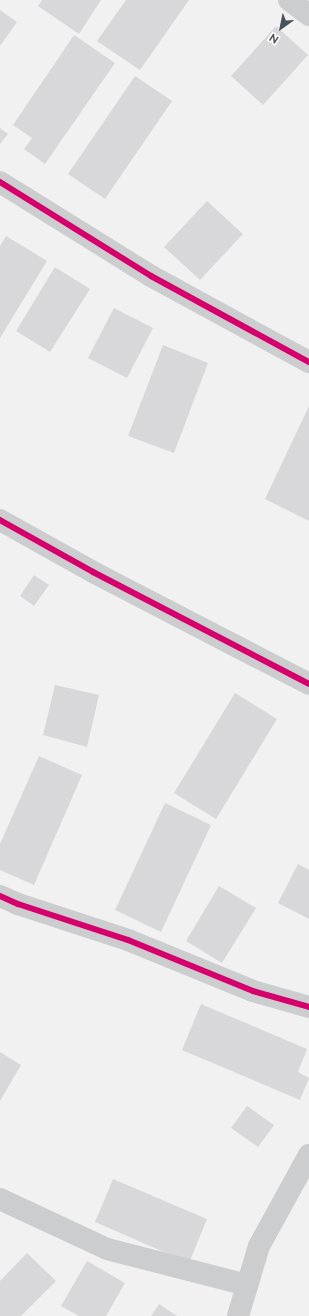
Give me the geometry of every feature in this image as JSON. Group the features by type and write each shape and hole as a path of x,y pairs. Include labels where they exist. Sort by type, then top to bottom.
{"street":[{"path":"289,0 309,15"},
{"path":"0,182 151,276 309,362"},
{"path":"0,520 93,572 309,684"},
{"path":"0,896 18,904 128,940 253,991 309,1007"},
{"path":"238,1316 259,1246 309,1155"},
{"path":"0,1199 107,1249 247,1285"}],"building":[{"path":"42,0 101,0 79,34 38,6"},
{"path":"126,0 189,0 140,70 97,41"},
{"path":"0,10 17,22 0,46"},
{"path":"276,26 308,55 263,105 231,76"},
{"path":"74,35 115,63 45,164 24,149 32,138 13,125"},
{"path":"135,76 172,101 105,199 68,174"},
{"path":"0,128 8,134 0,144"},
{"path":"207,201 243,234 200,280 164,247"},
{"path":"6,236 47,261 0,338 0,246"},
{"path":"55,267 90,289 50,352 16,331"},
{"path":"114,308 153,328 127,378 88,358"},
{"path":"163,345 208,363 174,453 128,436"},
{"path":"309,406 309,521 265,499"},
{"path":"34,575 49,585 34,606 20,596"},
{"path":"55,685 99,695 87,747 43,735"},
{"path":"235,693 277,719 216,819 174,793"},
{"path":"39,756 82,775 34,885 0,870 0,844"},
{"path":"165,803 211,825 161,932 115,910"},
{"path":"298,864 309,870 309,919 278,903"},
{"path":"219,886 256,908 222,963 186,941"},
{"path":"201,1004 307,1049 298,1072 309,1078 300,1100 182,1050"},
{"path":"0,1052 21,1065 0,1101"},
{"path":"247,1106 274,1125 258,1147 231,1128"},
{"path":"113,1179 207,1219 189,1263 95,1222"},
{"path":"27,1253 56,1281 21,1316 0,1316 0,1281"},
{"path":"87,1261 125,1283 106,1316 79,1316 61,1306"},
{"path":"159,1304 177,1316 151,1316"}],"cycle path":[{"path":"0,182 151,276 309,362"},
{"path":"0,520 93,572 309,684"},
{"path":"0,896 18,904 128,940 253,991 309,1007"}]}
